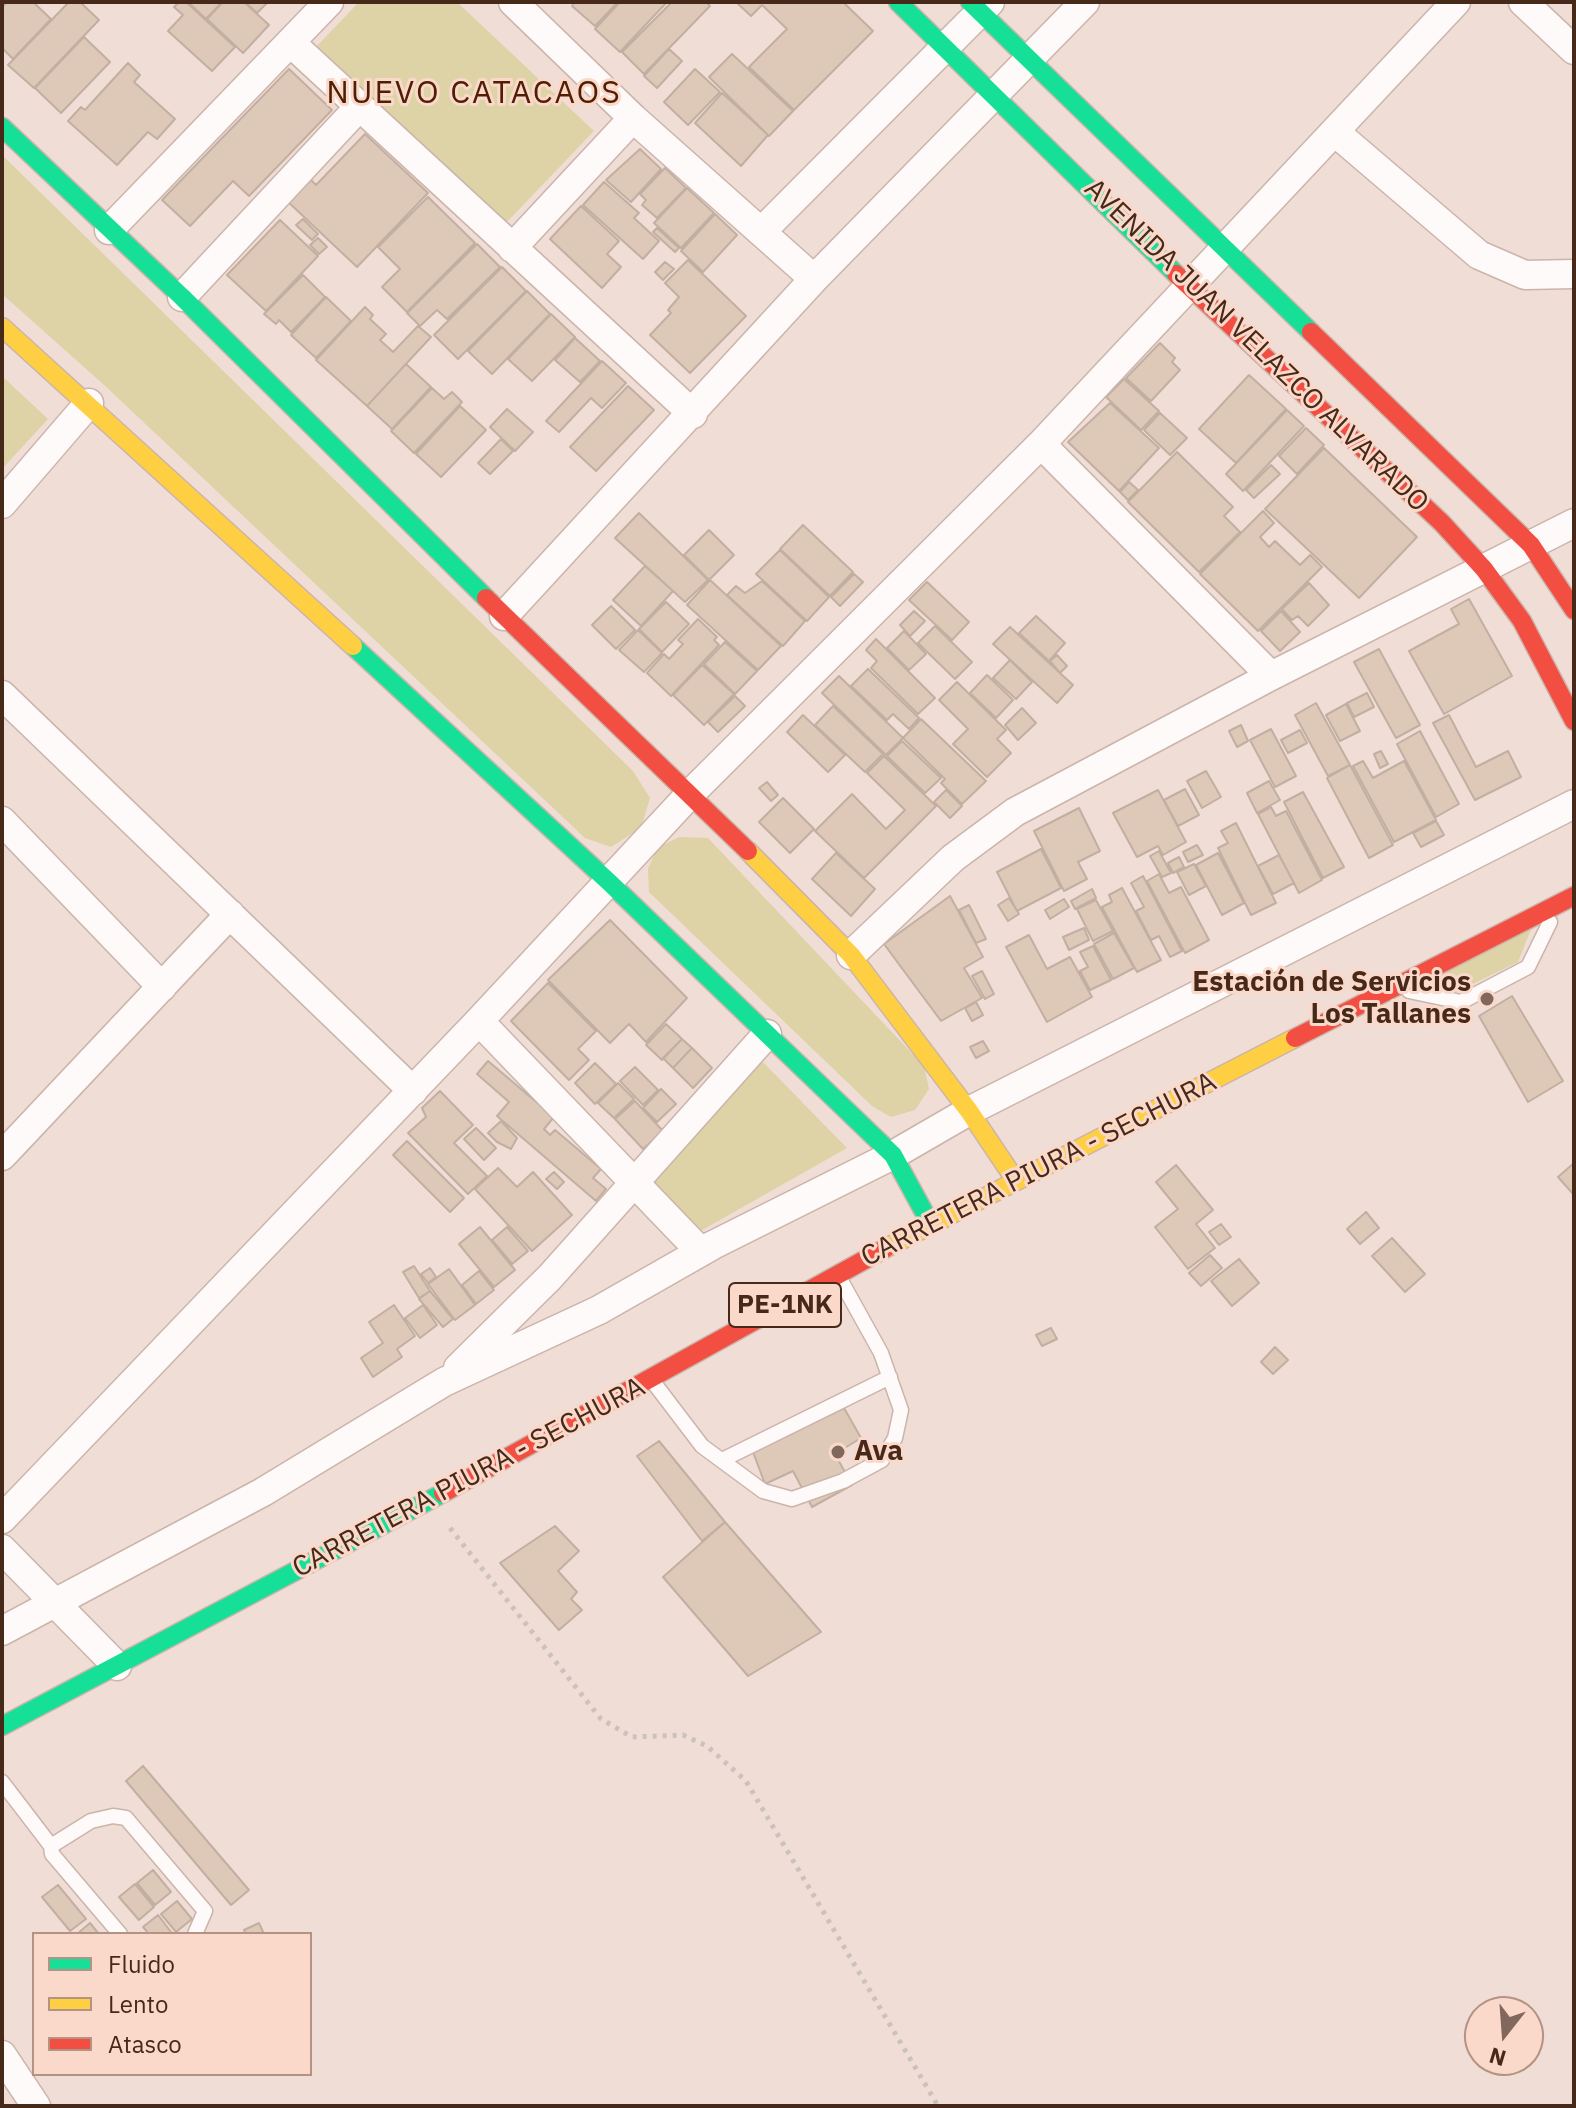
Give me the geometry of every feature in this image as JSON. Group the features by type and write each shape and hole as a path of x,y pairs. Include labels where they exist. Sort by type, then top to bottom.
{"street":[{"path":"109,230 329,2"},
{"path":"513,2 633,118 814,279"},
{"name":"AVENIDA JUAN VELAZCO ALVARADO","path":"898,2 995,93 1190,287 1442,523 1484,569 1522,621 1574,721"},
{"path":"504,616 814,279 1085,2"},
{"path":"2,1519 413,1091 691,793 1041,444 1456,2"},
{"path":"1523,2 1574,50"},
{"path":"761,232 946,48 980,5"},
{"name":"AVENIDA JUAN VELAZCO ALVARADO","path":"980,5 1029,58 1531,545 1574,610"},
{"path":"291,43 693,414"},
{"path":"182,297 360,106"},
{"path":"512,248 633,118"},
{"path":"2,127 182,297 504,616 691,793 851,955 969,1111 1016,1181"},
{"path":"1335,132 1479,255 1525,275 1574,274"},
{"path":"3,330 89,403 610,883 893,1155 930,1223"},
{"path":"2,504 89,403"},
{"path":"1041,444 1271,676"},
{"path":"851,955 953,858 1015,812 1271,676 1574,523"},
{"path":"2,695 413,1091"},
{"path":"2,1631 263,1492 444,1382 599,1310 701,1252 893,1155 969,1111 1574,804"},
{"path":"2,821 162,987"},
{"name":"CARRETERA PIURA - SECHURA","path":"2,1726 429,1501 930,1223 1567,900"},
{"path":"2,1156 230,914"},
{"path":"479,1021 701,1252"},
{"path":"444,1382 550,1277 767,1034"},
{"path":"2,1549 117,1666"},
{"path":"2,2055 36,2106"}],"lane":[{"path":"1394,988 1461,1002 1528,967 1567,900"},
{"path":"651,1380 702,1446 763,1491 792,1499 843,1481 882,1460 895,1438 901,1410 881,1353 838,1275"},
{"path":"722,1460 890,1377"},
{"path":"2,1782 51,1846 52,1854 118,1932"},
{"path":"51,1846 91,1821 113,1816 126,1818 205,1911 196,1932"}],"path":[{"path":"429,1501 601,1719 632,1737 683,1735 707,1746 746,1781 938,2106"}],"shaded area":[{"path":"359,2 457,2 594,131 505,224 317,46"},
{"path":"2,155 633,771 650,798 641,828 611,847 585,838 103,384 2,294"},
{"path":"2,376 48,419 2,469"},
{"path":"679,837 708,838 924,1066 929,1089 915,1110 891,1117 872,1106 649,892 648,869 657,848"},
{"path":"1533,924 1518,962 1456,992 1428,980"},
{"path":"757,1056 847,1148 697,1233 647,1178"}],"building":[{"path":"7,2 33,2 51,19 13,59 2,48 2,7"},
{"path":"69,2 80,2 99,20 34,88 8,65"},
{"path":"179,2 186,2 235,47 212,71 168,31 183,15 174,7"},
{"path":"188,2 222,2 206,19"},
{"path":"223,2 244,2 269,25 243,53 207,19"},
{"path":"245,2 268,2 257,13"},
{"path":"575,2 618,2 595,26 572,6"},
{"path":"620,2 667,2 620,52 595,29"},
{"path":"672,2 706,2 710,6 644,74 622,52"},
{"path":"736,2 843,2 873,31 794,110 749,67 787,29 762,5 751,16"},
{"path":"84,37 110,62 61,113 35,88"},
{"path":"669,49 682,61 657,88 644,76"},
{"path":"732,54 793,111 769,136 709,77"},
{"path":"128,63 140,75 134,82 175,119 157,139 148,132 117,165 68,121 81,107 85,110"},
{"path":"289,69 332,110 249,196 233,181 190,226 162,200"},
{"path":"695,69 720,92 688,125 664,102"},
{"path":"722,93 768,135 741,166 695,123"},
{"path":"365,134 428,193 357,267 285,199 307,176 316,185"},
{"path":"640,149 661,169 631,202 606,180"},
{"path":"665,168 686,188 657,218 642,205 646,200 640,194"},
{"path":"604,182 639,213 634,218 659,241 643,259 583,205"},
{"path":"687,188 714,213 681,248 654,223"},
{"path":"428,197 475,243 407,312 382,287 400,269 378,247"},
{"path":"581,206 619,241 607,254 621,267 602,288 550,239"},
{"path":"715,214 737,235 703,272 681,251"},
{"path":"303,219 318,234 312,240 296,225"},
{"path":"280,220 318,256 266,311 227,275"},
{"path":"657,228 679,248 675,252 653,232"},
{"path":"318,238 327,247 319,254 310,245"},
{"path":"477,244 500,267 447,319 437,310 420,326 407,313"},
{"path":"688,260 746,316 690,373 650,335 671,313 668,310 679,297 665,283"},
{"path":"665,262 674,269 663,280 655,272"},
{"path":"502,267 526,291 458,359 434,335"},
{"path":"303,275 325,297 291,332 279,320 276,324 264,314"},
{"path":"527,291 550,314 492,374 468,351"},
{"path":"326,297 351,321 316,358 291,335"},
{"path":"365,307 373,315 370,319 386,334 380,340 393,352 418,326 431,337 367,406 316,360"},
{"path":"551,314 575,337 532,381 508,359"},
{"path":"575,338 600,361 580,382 555,360"},
{"path":"1160,343 1175,358 1172,362 1180,370 1151,401 1126,378"},
{"path":"602,361 626,383 602,408 591,398 559,432 546,421"},
{"path":"406,364 431,387 392,429 367,406"},
{"path":"1249,375 1286,409 1236,463 1199,429"},
{"path":"1124,379 1159,411 1141,430 1106,397"},
{"path":"628,386 654,410 596,471 570,447"},
{"path":"432,388 444,399 452,392 462,402 414,453 391,431"},
{"path":"1110,403 1159,448 1119,491 1068,442"},
{"path":"460,406 486,430 441,477 416,454"},
{"path":"507,409 533,432 515,451 490,427"},
{"path":"1287,410 1304,426 1243,491 1226,474"},
{"path":"1160,413 1187,438 1170,455 1144,430"},
{"path":"1306,428 1324,445 1297,474 1279,456"},
{"path":"501,439 513,451 490,474 478,463"},
{"path":"1324,448 1417,537 1359,598 1265,509"},
{"path":"1177,452 1233,507 1224,516 1240,532 1199,572 1128,502"},
{"path":"1271,465 1280,474 1254,498 1246,490"},
{"path":"1129,482 1138,490 1128,500 1120,492"},
{"path":"1263,511 1274,523 1260,537 1269,547 1275,541 1300,565 1310,555 1322,567 1258,631 1200,574"},
{"path":"639,513 708,580 685,602 615,538"},
{"path":"803,525 853,572 830,596 780,549"},
{"path":"709,530 734,555 709,580 684,555"},
{"path":"780,550 829,597 807,621 756,574"},
{"path":"645,566 673,591 641,626 613,600"},
{"path":"854,574 863,582 840,606 831,597"},
{"path":"710,580 781,646 758,670 687,605"},
{"path":"762,581 805,621 783,646 727,595 736,586 745,593"},
{"path":"927,582 969,622 952,640 909,600"},
{"path":"1309,583 1329,605 1308,626 1298,616 1292,620 1282,609"},
{"path":"1469,599 1512,676 1444,714 1409,651 1459,624 1451,609"},
{"path":"666,602 689,624 662,652 639,629"},
{"path":"611,606 635,630 616,649 592,625"},
{"path":"914,611 925,621 910,636 900,625"},
{"path":"1281,611 1300,632 1280,651 1261,631"},
{"path":"1036,616 1065,643 1049,661 1019,633"},
{"path":"698,619 717,637 714,640 719,645 671,696 647,673 664,654 669,659 683,644 678,640"},
{"path":"935,626 972,662 955,679 918,643"},
{"path":"1010,627 1073,685 1057,703 993,644"},
{"path":"638,630 662,653 644,672 619,650"},
{"path":"904,631 926,654 909,670 887,648"},
{"path":"876,639 935,698 918,714 871,668 877,661 866,650"},
{"path":"725,642 757,671 735,694 704,664"},
{"path":"1379,649 1420,725 1396,738 1354,662"},
{"path":"1057,655 1067,666 1060,673 1050,661"},
{"path":"1010,660 1032,682 1016,699 993,678"},
{"path":"702,665 734,694 704,725 673,695"},
{"path":"868,669 919,718 909,729 893,714 887,720 851,686"},
{"path":"987,675 1013,700 996,718 970,693"},
{"path":"839,676 903,738 886,755 822,693"},
{"path":"957,682 1006,730 997,739 1011,753 987,777 953,744 968,729 939,700"},
{"path":"1367,693 1374,707 1354,717 1347,703"},
{"path":"735,696 745,706 718,732 708,722"},
{"path":"1316,703 1350,765 1328,776 1295,715"},
{"path":"1346,704 1360,731 1340,741 1326,715"},
{"path":"833,706 883,754 865,772 815,725"},
{"path":"1022,708 1036,723 1018,740 1005,725"},
{"path":"803,715 845,755 828,772 787,732"},
{"path":"1449,715 1476,767 1508,751 1521,777 1475,800 1433,723"},
{"path":"921,719 986,781 962,804 941,783 945,779 903,738"},
{"path":"1241,725 1248,741 1237,747 1229,731"},
{"path":"1271,729 1296,776 1275,787 1250,740"},
{"path":"1300,730 1307,743 1288,753 1281,740"},
{"path":"1420,731 1459,804 1436,817 1397,744"},
{"path":"902,741 941,778 925,793 887,756"},
{"path":"1381,751 1388,764 1380,768 1374,754"},
{"path":"884,756 936,806 864,878 815,831 852,794 886,829 905,810 867,773"},
{"path":"1363,761 1373,778 1404,761 1436,820 1394,842 1353,766"},
{"path":"1350,765 1393,845 1369,858 1327,778"},
{"path":"1206,771 1221,797 1202,808 1187,781"},
{"path":"1269,781 1280,800 1257,813 1247,793"},
{"path":"767,782 778,795 771,801 759,788"},
{"path":"1185,789 1199,815 1178,826 1164,800"},
{"path":"946,790 962,806 950,818 934,802"},
{"path":"1158,790 1186,842 1163,855 1158,846 1137,857 1113,813"},
{"path":"1303,792 1344,867 1323,878 1284,802"},
{"path":"783,798 814,829 790,853 759,822"},
{"path":"1271,807 1276,816 1286,811 1322,880 1299,893 1258,814"},
{"path":"1079,808 1100,851 1078,862 1087,879 1064,891 1034,831"},
{"path":"1436,821 1444,835 1421,847 1413,833"},
{"path":"1236,823 1276,903 1251,915 1218,848 1228,843 1221,831"},
{"path":"1197,845 1203,855 1188,862 1183,852"},
{"path":"1041,849 1061,888 1017,911 997,872"},
{"path":"1159,851 1171,873 1162,877 1150,856"},
{"path":"836,853 875,889 851,916 812,879"},
{"path":"1218,853 1244,903 1222,915 1196,865"},
{"path":"1279,855 1294,883 1273,894 1258,866"},
{"path":"1179,857 1184,867 1173,873 1168,863"},
{"path":"1194,864 1206,886 1189,895 1177,872"},
{"path":"1159,874 1169,893 1181,887 1209,940 1185,953 1147,881"},
{"path":"1143,876 1182,951 1170,957 1159,936 1151,940 1136,911 1144,907 1131,883"},
{"path":"1122,888 1161,960 1137,972 1102,907 1112,902 1109,895"},
{"path":"1092,889 1096,898 1075,909 1071,901"},
{"path":"950,896 983,957 964,968 982,998 941,1021 884,944"},
{"path":"1009,898 1019,914 1008,921 998,905"},
{"path":"1064,899 1069,907 1050,919 1045,910"},
{"path":"1096,900 1113,931 1093,941 1077,909"},
{"path":"969,905 986,939 976,943 959,910"},
{"path":"610,920 687,998 646,1042 629,1024 610,1043 548,980"},
{"path":"1084,928 1089,940 1069,950 1063,937"},
{"path":"1114,933 1134,968 1113,979 1094,944"},
{"path":"1029,935 1047,969 1070,957 1092,997 1047,1022 1006,947"},
{"path":"1093,946 1111,980 1090,990 1080,971 1088,967 1080,952"},
{"path":"982,971 994,994 985,999 972,976"},
{"path":"548,983 596,1031 578,1049 589,1060 569,1080 511,1021"},
{"path":"1512,996 1563,1081 1528,1102 1479,1016"},
{"path":"976,1002 983,1015 972,1021 965,1008"},
{"path":"666,1024 682,1039 662,1060 646,1045"},
{"path":"682,1039 692,1048 673,1068 663,1058"},
{"path":"983,1041 989,1051 976,1058 970,1047"},
{"path":"692,1048 712,1068 693,1088 673,1068"},
{"path":"488,1061 554,1117 544,1129 550,1135 555,1130 601,1169 593,1178 606,1189 596,1201 497,1116 509,1102 477,1074"},
{"path":"595,1063 616,1084 595,1104 575,1083"},
{"path":"635,1067 658,1090 643,1105 620,1081"},
{"path":"618,1083 634,1099 614,1118 598,1103"},
{"path":"661,1089 676,1104 657,1122 643,1108"},
{"path":"440,1091 473,1125 454,1143 487,1176 468,1194 408,1133 426,1117 422,1108"},
{"path":"635,1101 663,1131 643,1149 615,1119"},
{"path":"501,1121 517,1138 511,1149 488,1133"},
{"path":"476,1128 496,1148 484,1160 464,1139"},
{"path":"407,1141 464,1198 450,1212 393,1155"},
{"path":"1574,1163 1574,1195 1558,1177"},
{"path":"1176,1165 1213,1210 1196,1224 1215,1248 1188,1269 1155,1227 1178,1209 1156,1182"},
{"path":"498,1168 517,1187 533,1172 572,1215 532,1251 475,1189"},
{"path":"554,1172 564,1182 557,1189 546,1179"},
{"path":"1366,1212 1379,1228 1360,1244 1347,1229"},
{"path":"1221,1224 1231,1237 1219,1245 1209,1232"},
{"path":"480,1227 515,1270 494,1287 459,1244"},
{"path":"507,1227 528,1251 512,1264 492,1240"},
{"path":"1392,1238 1425,1274 1405,1292 1372,1256"},
{"path":"1210,1255 1222,1268 1201,1286 1189,1273"},
{"path":"1239,1259 1259,1283 1232,1306 1211,1281"},
{"path":"414,1266 430,1291 419,1298 403,1272"},
{"path":"430,1268 436,1277 428,1283 421,1274"},
{"path":"449,1269 475,1305 455,1320 428,1284"},
{"path":"479,1271 494,1290 476,1304 462,1285"},
{"path":"430,1291 453,1319 443,1327 419,1299"},
{"path":"394,1305 415,1336 397,1349 402,1357 373,1377 361,1358 383,1343 369,1322"},
{"path":"423,1305 437,1325 420,1338 405,1318"},
{"path":"1051,1328 1057,1339 1042,1346 1036,1335"},
{"path":"1275,1347 1288,1360 1273,1374 1261,1362"},
{"path":"844,1408 861,1438 835,1454 852,1485 812,1507 793,1471 765,1484 753,1452"},
{"path":"659,1441 725,1522 702,1541 637,1456"},
{"path":"725,1522 821,1632 748,1676 663,1577"},
{"path":"555,1526 579,1551 558,1571 577,1592 571,1599 582,1610 559,1630 500,1563"},
{"path":"143,1766 249,1890 231,1905 126,1781"},
{"path":"153,1870 171,1892 155,1905 137,1883"},
{"path":"135,1884 154,1907 139,1920 119,1897"},
{"path":"58,1885 86,1919 70,1931 42,1897"},
{"path":"177,1901 192,1919 176,1932 161,1914"},
{"path":"158,1915 171,1932 147,1932 143,1927"},
{"path":"90,1923 97,1932 79,1932"},
{"path":"259,1923 263,1932 245,1932"}],"traffic: fast":[{"path":"898,2 1176,274"},
{"path":"970,2 1311,332"},
{"path":"2,127 182,297 486,598"},
{"path":"353,646 610,883 893,1155 930,1223"},
{"path":"2,1726 443,1493"}],"traffic: slow":[{"path":"2,327 353,646"},
{"path":"748,851 851,955 969,1111 1016,1181"},
{"path":"886,1248 1295,1038"}],"traffic: jam":[{"path":"1176,274 1442,523 1484,569 1522,621 1574,721"},
{"path":"1311,332 1531,545 1574,610"},
{"path":"486,598 748,851"},
{"path":"1295,1038 1574,896"},
{"path":"443,1493 886,1248"}],"place":[{"name":"Estación de Servicios Los Tallanes","path":"1487,999"},
{"name":"Ava","path":"838,1452"}],"district":[{"name":"NUEVO CATACAOS","path":"474,94"}]}
